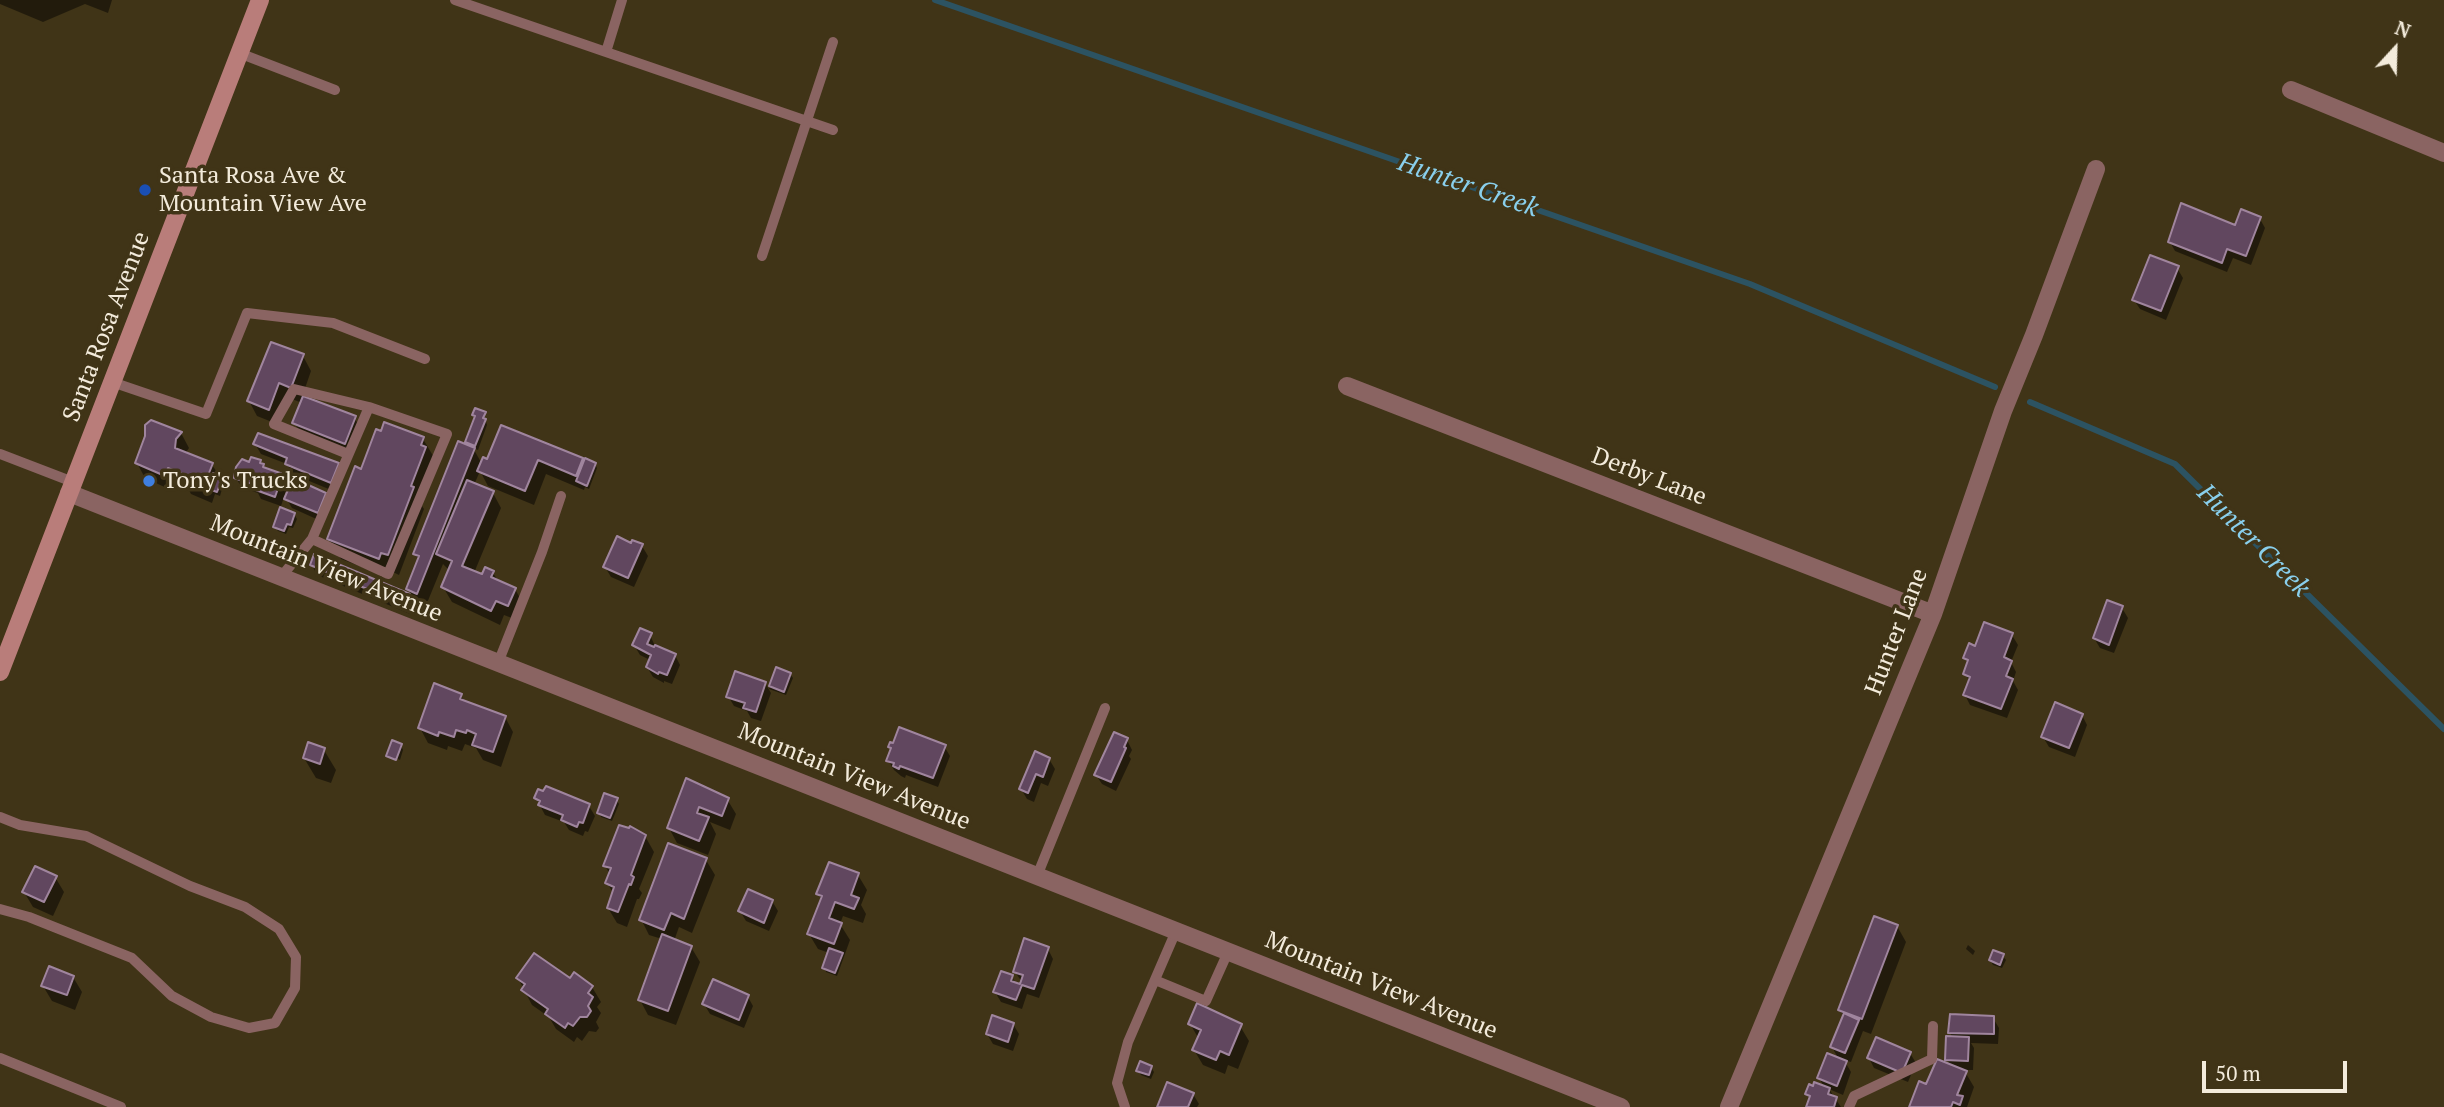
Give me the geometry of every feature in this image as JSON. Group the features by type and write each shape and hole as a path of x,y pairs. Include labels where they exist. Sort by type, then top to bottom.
{"main road":[{"name":"Santa Rosa Avenue","path":"0,672 260,0"}],"street":[{"path":"2291,90 2444,153"},
{"name":"Hunter Lane","path":"1729,1107 1933,614 2003,411 2096,169"},
{"name":"Derby Lane","path":"1347,386 1933,614"},
{"name":"Mountain View Avenue","path":"71,488 281,577 1620,1107"}],"lane":[{"path":"455,0 833,130"},
{"path":"606,52 622,0"},
{"path":"762,256 833,42"},
{"path":"239,54 335,90"},
{"path":"112,382 206,414 247,313 332,323 425,359"},
{"path":"312,539 388,573 447,434 369,407 293,389 274,424 348,454"},
{"path":"281,577 312,539 369,407"},
{"path":"0,454 71,488"},
{"path":"498,663 561,496"},
{"path":"1037,876 1105,708"},
{"path":"0,817 20,825 86,836 190,886 245,907 279,929 296,957 295,988 275,1023 249,1028 211,1017 172,996 132,958 0,908"},
{"path":"1125,1107 1117,1083 1128,1042 1176,931"},
{"path":"1155,980 1206,1001 1228,952"},
{"path":"1849,1107 1854,1096 1931,1059 1933,1026"},
{"path":"0,1058 121,1107"}],"building":[{"path":"2181,203 2235,225 2241,209 2261,217 2246,256 2227,249 2222,263 2168,242"},
{"path":"2150,255 2179,266 2161,311 2132,300"},
{"path":"271,342 304,354 291,388 279,383 269,410 247,401"},
{"path":"303,396 356,416 345,444 292,423"},
{"path":"475,408 486,412 483,418 486,419 475,446 465,442 475,416 472,415"},
{"path":"151,420 182,432 176,439 175,448 213,463 203,488 180,478 182,474 168,468 165,476 135,463 145,436 145,425"},
{"path":"384,422 424,437 421,445 426,447 388,555 381,553 379,559 327,539 355,466 361,469 376,429 381,431"},
{"path":"501,425 583,458 576,476 538,460 525,491 477,471 483,457 487,459"},
{"path":"258,433 339,463 331,483 285,464 287,458 253,444"},
{"path":"458,441 475,448 417,594 406,589 419,556 413,554"},
{"path":"251,457 261,460 263,467 283,474 275,497 253,489 255,485 234,478 236,467 242,459 249,462"},
{"path":"585,458 596,463 587,486 576,481"},
{"path":"213,473 223,477 217,492 206,488"},
{"path":"293,478 326,493 318,513 284,499"},
{"path":"467,480 494,491 462,566 482,574 485,567 494,571 491,577 516,588 508,606 496,601 491,611 441,587 452,561 436,554"},
{"path":"280,507 295,513 291,525 287,524 284,531 273,527"},
{"path":"617,536 631,543 632,540 643,544 628,578 603,567"},
{"path":"314,554 410,594 405,605 310,565"},
{"path":"2107,600 2123,606 2109,645 2093,638"},
{"path":"1984,622 2013,633 2004,657 2012,661 2006,676 2013,679 2001,709 1963,695 1970,677 1963,674 1968,660 1963,658 1969,643 1975,646"},
{"path":"640,628 652,633 647,644 676,654 667,675 658,674 646,667 651,655 632,645"},
{"path":"776,667 791,673 784,692 769,686"},
{"path":"735,671 766,682 756,712 743,708 745,703 726,697"},
{"path":"434,683 462,694 460,699 506,716 493,752 472,745 476,734 467,730 466,733 456,730 454,737 439,732 438,736 418,728"},
{"path":"2055,702 2083,714 2069,748 2041,737"},
{"path":"899,727 946,745 933,778 900,766 899,769 893,766 894,763 886,761 891,748 888,747 890,742 893,743"},
{"path":"1114,732 1128,738 1111,782 1094,775"},
{"path":"392,740 402,744 396,760 386,756"},
{"path":"308,742 325,748 320,764 303,758"},
{"path":"1035,751 1050,758 1043,777 1036,774 1028,793 1019,789"},
{"path":"686,778 729,798 722,816 699,807 697,813 709,817 699,841 667,828"},
{"path":"546,786 590,804 583,823 579,822 577,827 561,820 563,815 538,805 540,801 534,798 538,789 543,791"},
{"path":"604,793 618,798 610,818 597,813"},
{"path":"619,825 630,826 646,835 631,875 634,877 618,912 607,908 614,887 605,883 611,868 603,866"},
{"path":"668,843 707,858 684,919 671,913 664,930 639,920"},
{"path":"829,862 859,873 851,895 859,898 854,909 835,902 829,918 842,923 834,944 807,934 822,896 816,894"},
{"path":"35,866 57,876 44,902 22,892"},
{"path":"748,889 773,900 764,923 738,911"},
{"path":"1874,916 1898,925 1862,1019 1838,1010"},
{"path":"662,934 692,946 668,1011 638,1000"},
{"path":"1024,938 1049,947 1034,989 1022,985 1016,1000 993,992 1001,971 1013,975 1011,981 1020,984 1023,975 1013,972"},
{"path":"829,948 843,953 835,973 822,968"},
{"path":"1993,950 2004,954 2000,965 1989,960"},
{"path":"534,953 570,978 574,972 593,986 588,993 593,997 588,1006 591,1011 587,1017 580,1017 573,1026 568,1023 565,1028 545,1014 548,1009 521,990 525,984 516,978"},
{"path":"49,966 74,976 67,995 41,986"},
{"path":"713,979 749,995 739,1020 702,1004"},
{"path":"1197,1003 1242,1024 1229,1055 1220,1051 1216,1060 1192,1050 1201,1030 1188,1024"},
{"path":"1844,1013 1859,1020 1845,1053 1830,1047"},
{"path":"1950,1014 1994,1016 1994,1034 1948,1033"},
{"path":"992,1015 1014,1023 1008,1042 986,1034"},
{"path":"1946,1036 1969,1037 1968,1061 1945,1060"},
{"path":"1876,1037 1911,1052 1902,1073 1867,1058"},
{"path":"1827,1053 1847,1061 1837,1086 1817,1078"},
{"path":"1937,1059 1967,1071 1957,1095 1963,1096 1960,1105 1953,1102 1951,1107 1909,1107 1919,1081 1926,1084"},
{"path":"1140,1061 1152,1066 1149,1075 1136,1071"},
{"path":"1167,1082 1194,1093 1188,1107 1157,1107"},
{"path":"1814,1082 1830,1088 1828,1094 1837,1097 1834,1107 1806,1107 1810,1096 1805,1094 1809,1084 1813,1086"}],"waterway":[{"name":"Hunter Creek","path":"935,0 1750,284 1995,387"},
{"name":"Hunter Creek","path":"2030,402 2175,464 2444,729"}],"place":[{"name":"Santa Rosa Ave & Mountain View Ave","path":"145,190"},
{"name":"Tony's Trucks","path":"149,481"}]}
